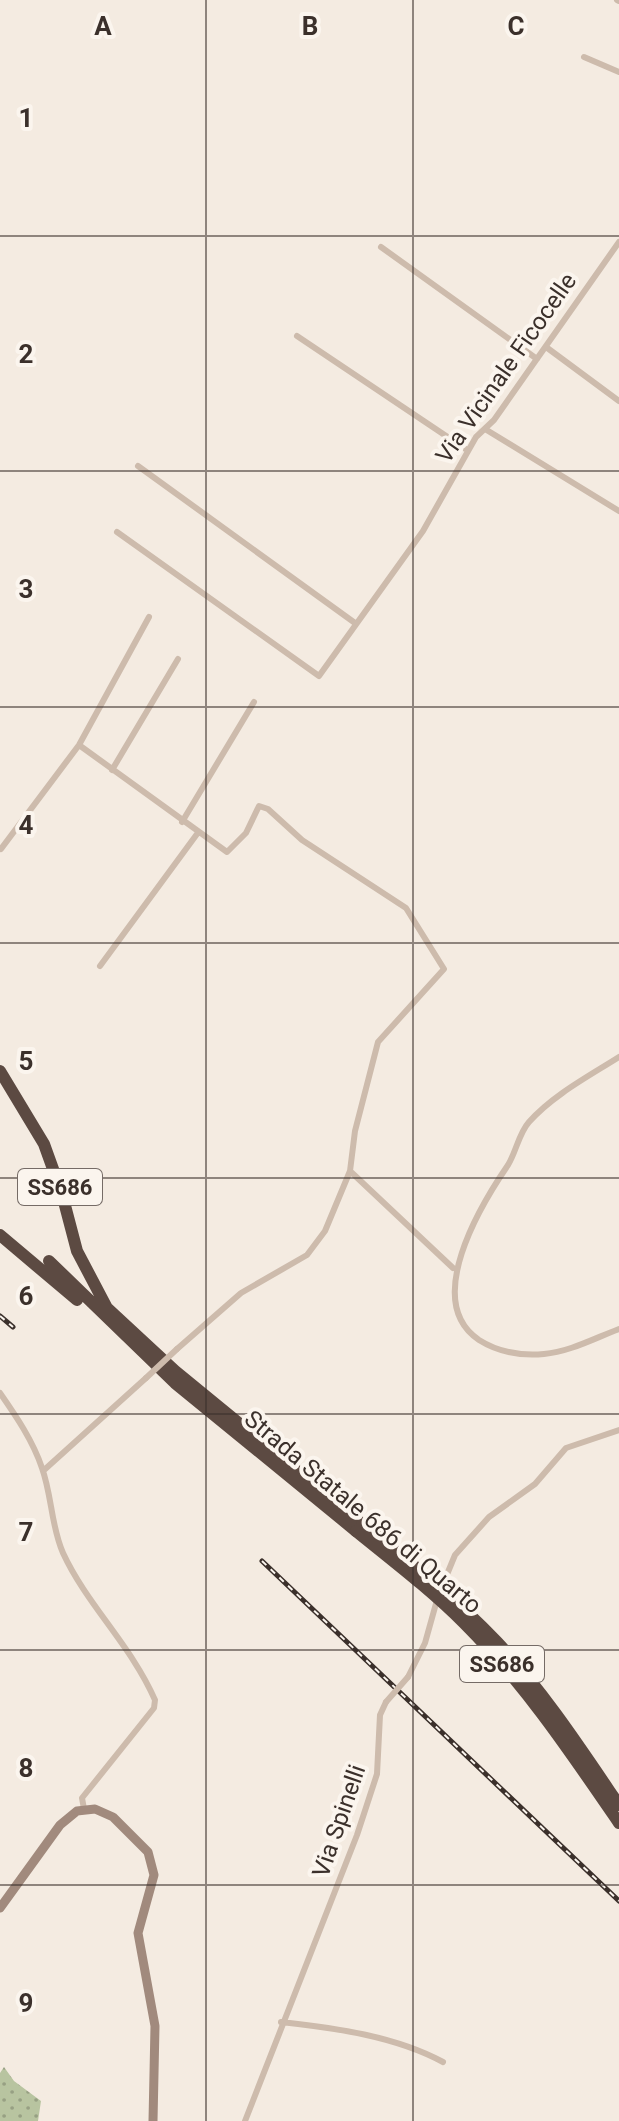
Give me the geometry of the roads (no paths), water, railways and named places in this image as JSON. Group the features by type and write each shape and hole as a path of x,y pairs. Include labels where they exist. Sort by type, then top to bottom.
{"highway":[{"name":"SS686","path":"0,1071 44,1144 62,1194 77,1251 104,1311"},
{"name":"SS686","path":"0,1235 86,1308 104,1311"},
{"name":"Strada Statale 686 di Quarto","path":"49,1261 199,1403 359,1527 420,1570 498,1643 555,1713 619,1805"},
{"name":"Strada Statale 686 di Quarto","path":"359,1527 488,1649 550,1722 619,1823"}],"street":[{"path":"584,57 619,72"},
{"name":"Via Vicinale Ficocelle","path":"117,532 319,676 423,531 467,450 546,347 619,242"},
{"path":"381,247 537,359"},
{"path":"297,336 467,450"},
{"path":"546,347 619,401"},
{"path":"485,429 619,511"},
{"path":"138,466 355,623"},
{"path":"1,849 79,745 149,617"},
{"path":"112,770 178,659"},
{"path":"182,822 254,702"},
{"path":"43,1471 241,1293 307,1255 335,1213 350,1171 355,1131 378,1042 444,969 406,908 302,840 268,809 259,806 246,833 227,852 197,834 79,745"},
{"path":"100,966 197,834"},
{"path":"619,1057 570,1088 528,1123 511,1161 489,1193 455,1269 454,1297 462,1325 493,1348 546,1354 619,1329"},
{"path":"350,1171 455,1269"},
{"path":"0,1393 29,1438 43,1471 57,1538 64,1555 123,1639 155,1703 82,1798 84,1809"},
{"name":"Via Spinelli","path":"245,2121 281,2022 357,1835 377,1774 380,1715 386,1702 415,1668 447,1569 455,1555 489,1517 535,1484 566,1448 619,1430"},
{"path":"0,1908 60,1825 84,1809 100,1810 120,1822 139,1840 153,1863 154,1875 138,1933 155,2026 153,2121"},
{"path":"281,2022 330,2027 422,2051 443,2062"}],"railway":[{"path":"0,1316 13,1327"},
{"path":"262,1561 619,1901"}]}
